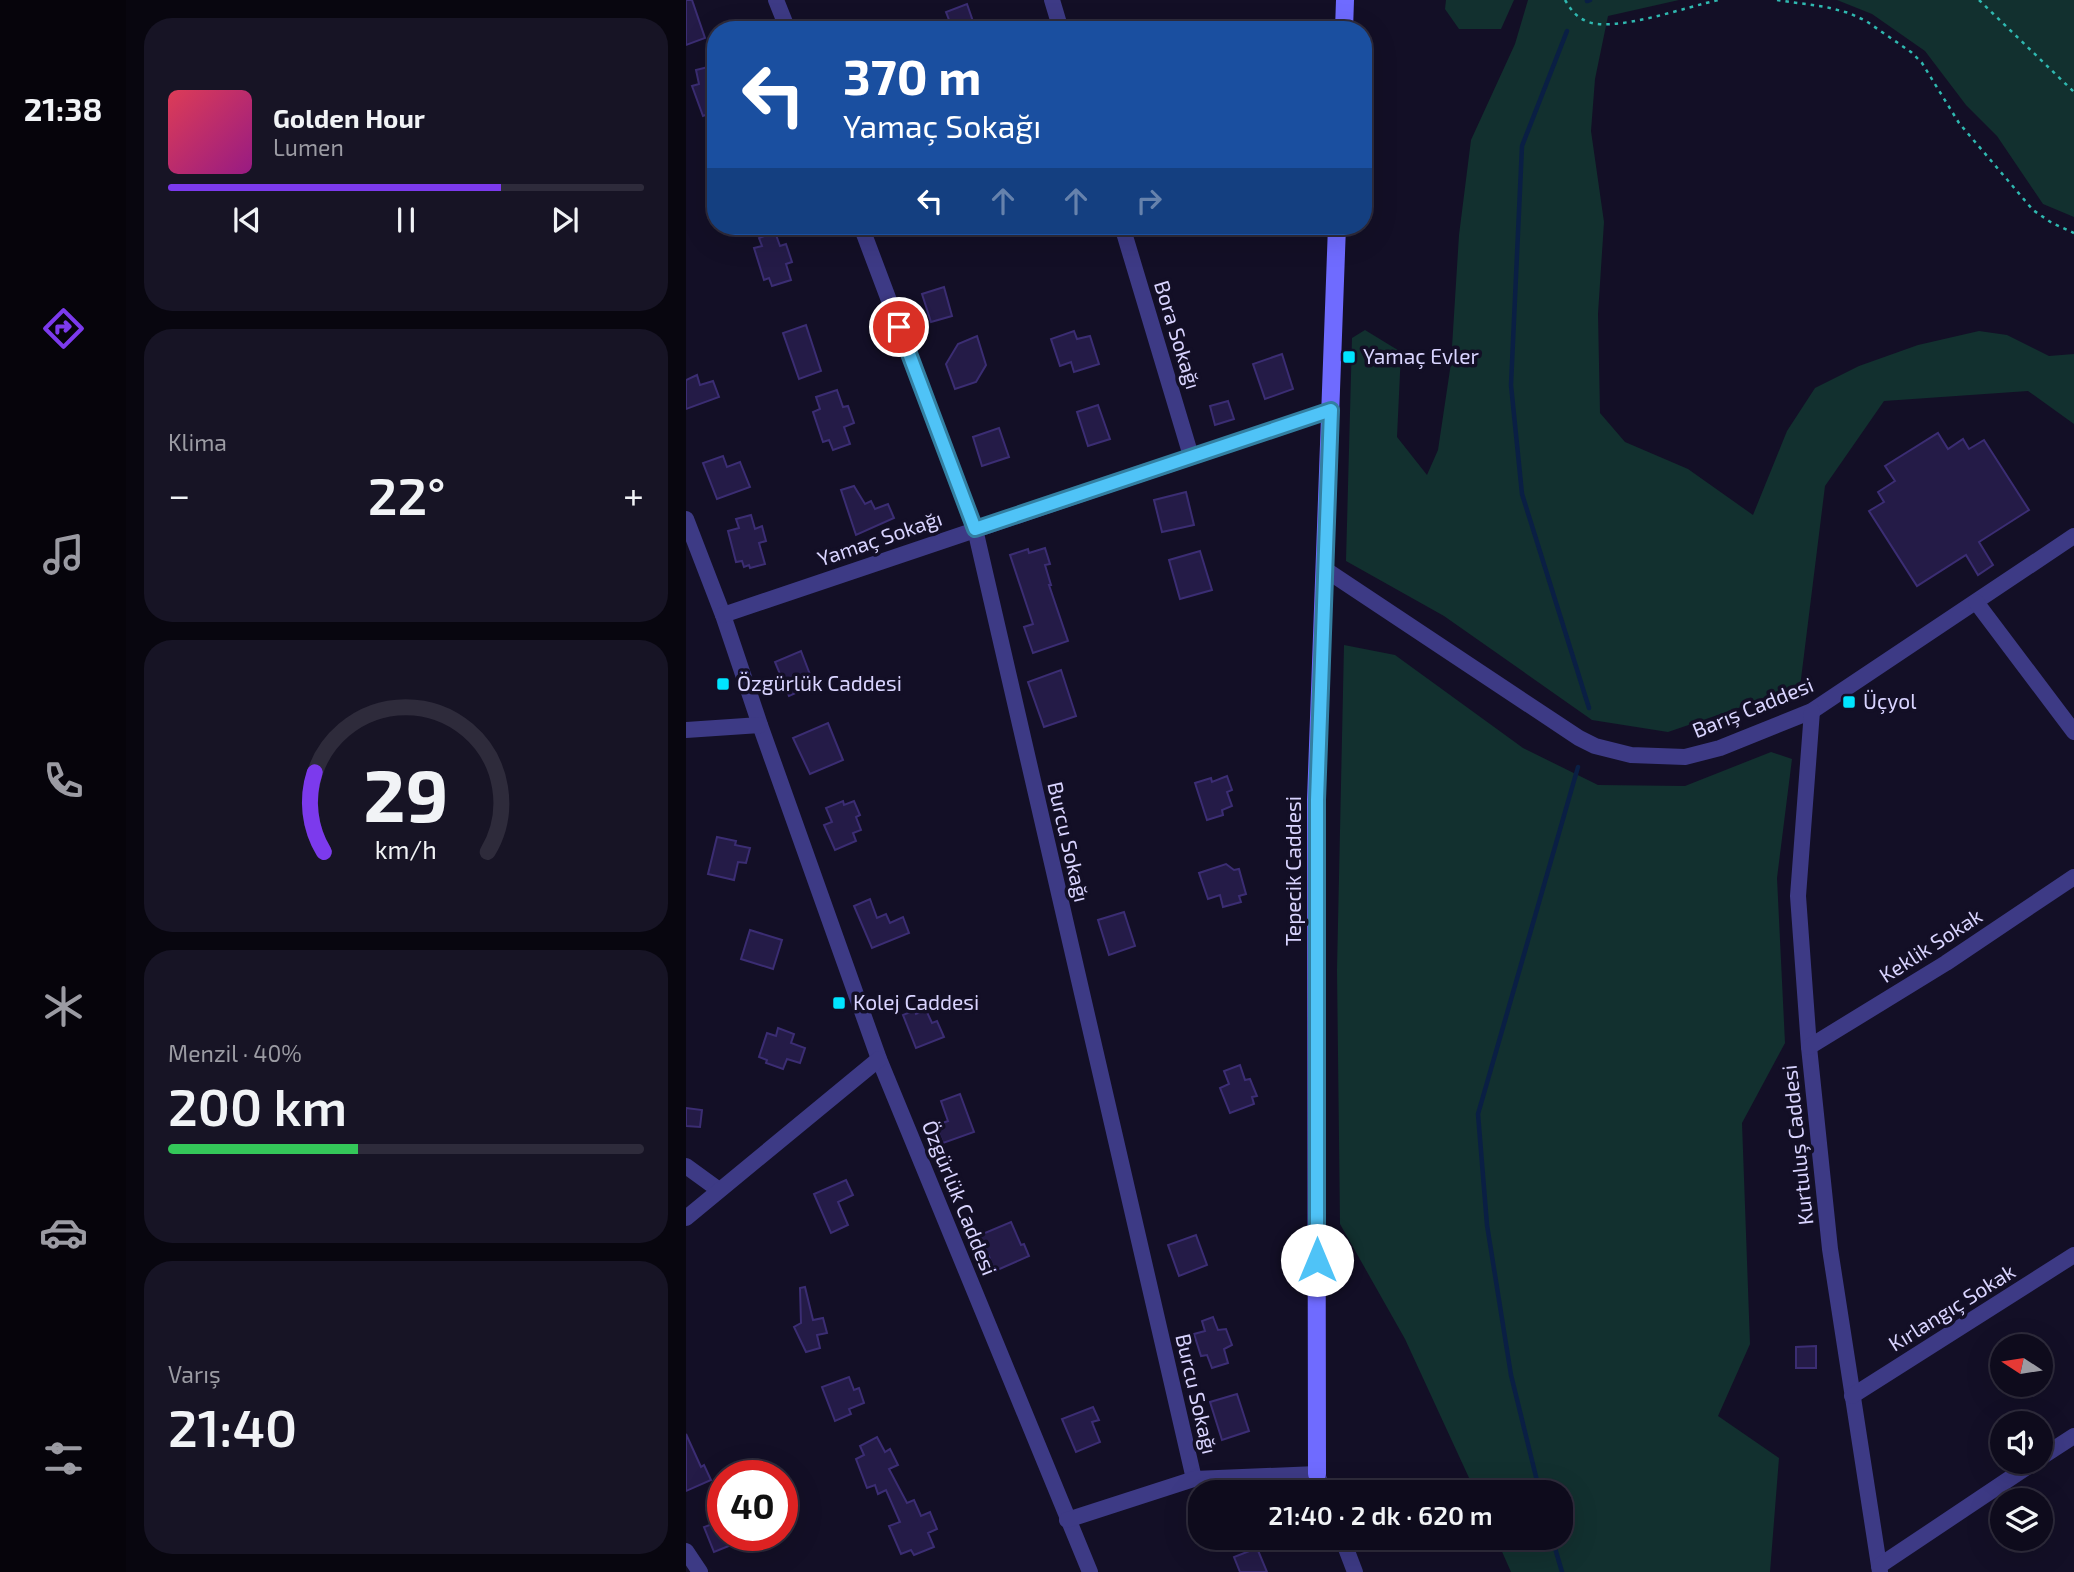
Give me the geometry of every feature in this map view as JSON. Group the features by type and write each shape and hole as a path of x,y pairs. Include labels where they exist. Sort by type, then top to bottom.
{"street":[{"path":"776,0 784,21"},
{"path":"1052,0 1058,21"},
{"path":"1344,21 1345,0"},
{"name":"Burcu Sokağı","path":"864,235 975,529 1194,1479"},
{"name":"Bora Sokağı","path":"1125,235 1191,456"},
{"name":"Tepecik Caddesi","path":"1317,1474 1317,800 1337,235"},
{"name":"Yamaç Sokağı","path":"723,615 1331,410"},
{"name":"Özgürlük Caddesi","path":"686,519 723,615 879,1059 1090,1572"},
{"name":"Barış Caddesi","path":"1326,570 1579,738 1613,751 1642,756 1685,757 1720,748 1812,711 2074,536"},
{"path":"1976,603 2074,732"},
{"name":"Kurtuluş Caddesi","path":"1812,711 1798,896 1809,1046 1830,1249 1880,1569"},
{"path":"686,730 760,725"},
{"name":"Keklik Sokak","path":"1809,1046 1946,963 2074,877"},
{"path":"686,1218 879,1059"},
{"path":"686,1166 719,1190"},
{"name":"Kırlangıç Sokak","path":"1852,1396 2074,1255"},
{"path":"2053,1450 2074,1436"},
{"path":"1067,1520 1194,1479 1317,1474 1319,1480"},
{"path":"1880,1569 2017,1474"},
{"path":"1347,1550 1355,1572"},
{"path":"686,1551 700,1572"}],"path":[{"path":"1565,0 1575,14 1585,21 1607,24 1636,20 1718,0"},
{"path":"1777,0 1849,13 1866,21 1912,52 1922,63 1959,123 2033,210 2042,218 2074,233"},
{"path":"1979,0 2074,92"}],"green space":[{"path":"1446,0 1514,0 1501,29 1459,29 1445,9"},
{"path":"1528,0 1679,0 1608,16 1595,79 1591,131 1604,222 1598,314 1600,413 1625,442 1688,469 1753,515 1787,431 1815,388 1859,366 1918,345 1979,331 2007,335 2049,356 2074,354 2074,424 2028,391 1884,401 1825,486 1800,687 1668,732 1592,720 1444,616 1346,561 1352,338 1365,330 1401,352 1397,437 1427,475 1438,450 1451,363 1459,235 1471,140 1515,44"},
{"path":"1837,0 2074,0 2074,217 2043,204 1997,136 1966,105 1925,51 1872,14"},
{"path":"1344,645 1395,655 1523,748 1598,785 1685,786 1771,752 1792,759 1777,878 1785,1043 1742,1123 1750,1344 1718,1416 1779,1458 1770,1572 1511,1572 1501,1550 1573,1550 1573,1480 1470,1480 1405,1339 1340,1224 1337,970"}],"building":[{"path":"686,0 692,0 705,38 686,45"},
{"path":"967,4 973,21 950,21 946,12"},
{"path":"707,67 707,114 703,116 692,86 699,84 696,70"},
{"path":"776,235 780,246 786,244 792,262 786,264 791,280 772,286 769,278 764,280 754,248 762,246 759,238"},
{"path":"944,287 952,316 931,322 922,294"},
{"path":"806,325 821,371 799,379 783,333"},
{"path":"1074,331 1077,339 1090,336 1099,364 1074,372 1071,362 1060,366 1051,339"},
{"path":"977,336 986,365 976,382 955,389 946,364 958,344"},
{"path":"1282,354 1293,389 1265,399 1253,364"},
{"path":"697,375 700,385 713,381 719,397 686,409 686,380"},
{"path":"837,390 843,407 848,406 854,423 844,427 850,444 833,450 829,440 823,442 813,412 820,409 816,397"},
{"path":"1228,401 1234,419 1215,425 1210,406"},
{"path":"1098,405 1110,439 1088,446 1077,412"},
{"path":"999,428 1009,457 982,466 973,437"},
{"path":"1938,433 1948,449 1963,439 1969,449 1984,440 2029,510 1979,542 1993,565 1978,575 1966,555 1917,586 1869,511 1884,502 1878,492 1895,481 1885,466"},
{"path":"723,456 727,467 740,462 750,487 717,499 703,463"},
{"path":"854,486 865,504 871,501 875,509 888,504 894,518 856,535 841,490"},
{"path":"1186,492 1194,525 1162,532 1154,500"},
{"path":"751,515 755,529 762,526 766,541 759,543 765,564 750,568 749,565 744,567 742,561 736,562 728,531 739,528 736,519"},
{"path":"1045,548 1050,564 1045,565 1049,585 1068,641 1033,653 1024,627 1033,624 1010,555 1028,549 1029,553"},
{"path":"1200,551 1212,590 1180,599 1169,560"},
{"path":"801,651 814,685 789,696 775,662"},
{"path":"1061,670 1076,716 1044,727 1028,682"},
{"path":"828,723 843,760 810,774 793,738"},
{"path":"1227,776 1232,790 1227,792 1232,806 1222,810 1223,815 1207,820 1195,783 1211,778 1212,782"},
{"path":"843,801 844,805 854,801 860,815 856,817 861,830 853,833 856,841 835,850 824,825 832,822 826,808"},
{"path":"717,837 736,841 735,845 750,848 746,863 738,862 734,880 708,874"},
{"path":"1226,864 1234,870 1239,869 1246,894 1239,896 1241,902 1223,907 1220,895 1208,899 1199,873"},
{"path":"870,899 877,918 886,914 890,923 903,917 909,933 872,948 854,906"},
{"path":"1124,912 1135,946 1109,955 1098,920"},
{"path":"750,930 782,940 773,969 741,959"},
{"path":"915,1010 916,1014 926,1010 932,1023 937,1021 944,1037 916,1048 903,1015"},
{"path":"778,1028 794,1034 791,1043 805,1048 800,1063 787,1059 783,1069 766,1063 767,1060 759,1057 767,1033 776,1036"},
{"path":"1240,1065 1245,1080 1250,1079 1257,1096 1252,1097 1254,1104 1230,1113 1220,1088 1229,1084 1224,1071"},
{"path":"960,1094 974,1132 943,1143 936,1125 948,1121 941,1101"},
{"path":"686,1108 702,1110 700,1127 686,1126"},
{"path":"846,1180 853,1195 838,1202 848,1225 831,1233 814,1194"},
{"path":"1011,1222 1029,1256 995,1271 980,1235"},
{"path":"1196,1235 1207,1265 1179,1276 1168,1245"},
{"path":"805,1287 813,1320 823,1318 827,1333 817,1335 820,1348 806,1352 794,1327 801,1323 800,1288"},
{"path":"1213,1317 1218,1330 1226,1329 1232,1345 1224,1349 1228,1363 1212,1368 1207,1355 1201,1356 1194,1334 1205,1331 1202,1321"},
{"path":"1816,1346 1816,1368 1796,1368 1796,1347"},
{"path":"849,1377 854,1390 859,1388 864,1403 849,1409 851,1414 835,1421 822,1387"},
{"path":"1237,1394 1249,1431 1222,1440 1210,1402"},
{"path":"1093,1407 1099,1420 1092,1422 1100,1442 1076,1452 1062,1419"},
{"path":"686,1434 701,1467 704,1465 707,1471 707,1482 686,1491"},
{"path":"877,1437 885,1452 890,1449 898,1465 889,1469 907,1503 914,1500 921,1516 930,1512 937,1529 928,1533 934,1547 914,1555 911,1550 901,1554 889,1526 900,1522 886,1490 878,1494 875,1485 867,1488 856,1459 864,1455 860,1446"},
{"path":"1258,1550 1267,1572 1240,1572 1234,1557"}],"waterway":[{"path":"1567,31 1522,146 1511,385 1522,494 1589,708"},
{"path":"1537,1480 1511,1375 1487,1225 1478,1114 1578,767"},
{"path":"1556,1550 1562,1572"}],"place":[{"name":"Yamaç Evler","path":"1349,357"},
{"name":"Özgürlük Caddesi","path":"723,684"},
{"name":"Üçyol","path":"1849,702"},
{"name":"Kolej Caddesi","path":"839,1003"}],"route":[{"path":"899,327 975,529 1331,410 1317,800 1317,1260"}]}
